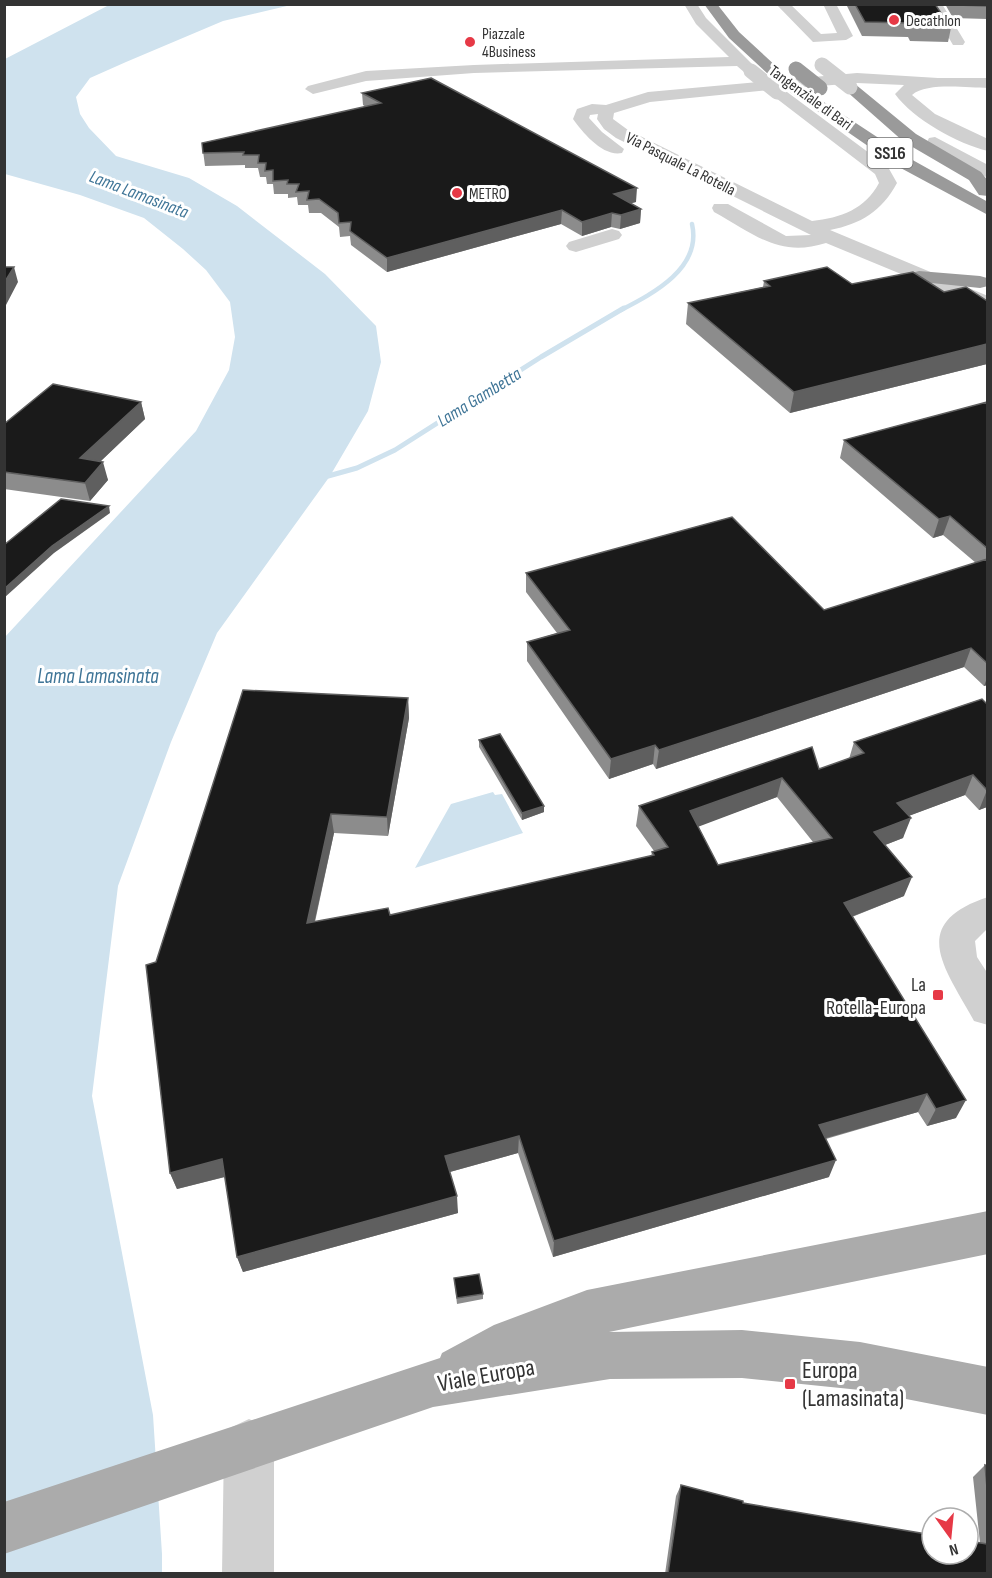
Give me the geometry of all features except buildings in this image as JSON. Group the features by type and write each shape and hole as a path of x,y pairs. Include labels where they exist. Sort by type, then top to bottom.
{"highway":[{"name":"Tangenziale di Bari","path":"710,4 734,35 796,90 903,162 986,203"},
{"name":"Tangenziale di Bari","path":"792,65 820,88 986,203"},
{"path":"850,87 910,138 975,176 986,203"}],"main road":[{"path":"433,1383 512,1342 587,1313 987,1232"},
{"name":"Viale Europa","path":"4,1528 433,1383 610,1355 742,1354 860,1366 987,1391"}],"street":[{"path":"690,4 701,21 746,66 882,171 888,183 882,199 847,222 757,227"},
{"path":"782,4 818,39 846,36 829,4"},
{"path":"935,4 958,42"},
{"path":"807,53 850,87 987,173"},
{"path":"313,89 366,76 452,70 746,66"},
{"path":"871,79 891,89 924,114 987,146"},
{"name":"Via Pasquale La Rotella","path":"987,83 871,79 648,97 607,110 605,119 610,126 622,134 827,236 919,277 980,288 987,304"},
{"path":"908,101 903,94 906,89 938,83 955,102"},
{"path":"955,102 987,91"},
{"path":"949,126 955,102"},
{"path":"607,110 592,109 583,112 581,119 596,136 629,157"},
{"path":"705,199 782,242 812,241 827,236"},
{"path":"800,223 864,211"},
{"path":"847,222 844,230 855,248"},
{"path":"576,246 612,235"},
{"path":"987,911 971,920 956,937 959,959 987,1009"},
{"path":"227,1452 248,1574"}],"water":[{"name":"Lama Lamasinata","path":"109,5 291,5 223,21 90,78 76,97 80,114 89,128 116,156 189,178 237,206 325,274 376,326 381,362 368,411 330,476 217,633 171,742 118,886 92,1096 153,1415 162,1573 5,1573 4,638 196,431 229,370 235,337 230,302 206,270 144,218 80,195 5,174 5,59"},
{"path":"493,792 495,795 502,794 523,833 415,868 451,804"}],"waterway":[{"name":"Lama Gambetta","path":"621,310 661,287 683,266 690,254 693,240 692,224"},
{"name":"Lama Gambetta","path":"321,478 357,468 395,450 541,357 624,308"}],"place":[{"name":"Decathlon","path":"894,20"},
{"name":"Piazzale 4Business","path":"470,42"},
{"name":"METRO","path":"457,193"},
{"name":"La Rotella-Europa","path":"938,995"},
{"name":"Europa (Lamasinata)","path":"790,1384"}]}
